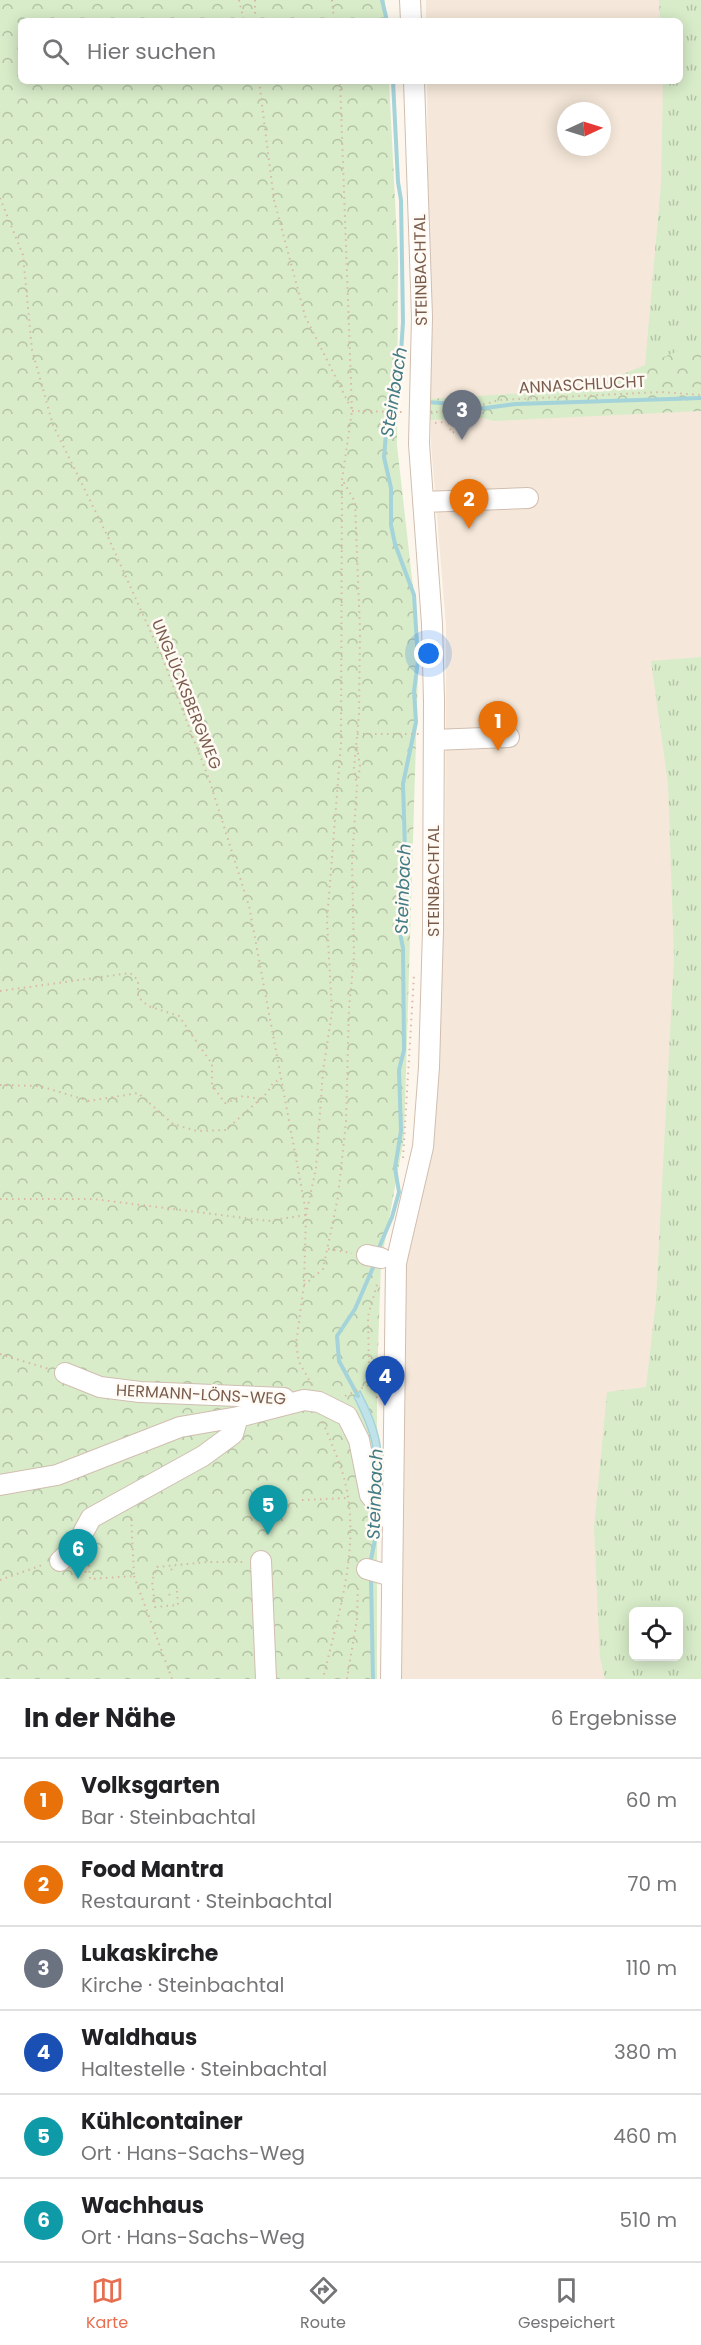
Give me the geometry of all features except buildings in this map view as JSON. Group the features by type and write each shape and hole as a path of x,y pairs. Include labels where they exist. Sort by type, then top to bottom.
{"street":[{"path":"410,0 411,18"},
{"name":"STEINBACHTAL","path":"391,1679 372,1574 382,1509 393,1374 396,1263 423,1147 429,1067 425,737 432,624 414,413 422,317 414,84"},
{"path":"423,502 528,498"},
{"path":"425,737 509,737"},
{"name":"HERMANN-LÖNS-WEG","path":"65,1373 100,1388 312,1401"},
{"path":"0,1485 57,1475 180,1427 312,1401 347,1416 359,1440 382,1509"},
{"path":"60,1561 76,1546 91,1518 203,1456 233,1434 238,1417"},
{"path":"261,1561 266,1679"}],"path":[{"path":"238,0 243,18"},
{"path":"255,0 255,18"},
{"path":"332,0 334,18"},
{"path":"259,84 274,200 305,316 352,411"},
{"path":"324,1679 350,1568 350,1527 345,1479 320,1415 312,1401 299,1362 296,1344 304,1285 306,1215 316,1168 323,1071 332,1012 327,921 341,743 342,480 352,411 340,84"},
{"name":"UNGLÜCKSBERGWEG","path":"0,198 23,255 32,351 53,425 108,537 162,657 208,779 246,895 267,996 306,1215"},
{"name":"ANNASCHLUCHT","path":"352,411 383,410 414,413 466,410 499,400 519,398 661,392 701,395"},
{"path":"437,423 462,420 466,410"},
{"path":"449,423 451,433 454,432"},
{"path":"342,480 355,502 360,632 354,768 357,783"},
{"path":"357,734 410,734 425,737"},
{"path":"304,1285 323,1269 338,1197 346,1122 349,1008 354,957 352,837 360,766 356,742"},
{"path":"0,991 130,974 138,980 138,997 148,1006 179,1016 212,1064 212,1085 225,1103 243,1096 261,1099"},
{"path":"402,1165 414,975"},
{"path":"0,1085 40,1086 89,1101 138,1093 174,1124 197,1131 226,1130 261,1099 273,1083 281,1079"},
{"path":"0,1199 93,1199 268,1221 306,1215"},
{"path":"328,1249 374,1256"},
{"path":"0,1354 65,1373"},
{"path":"352,1394 393,1374"},
{"path":"302,1500 347,1498"},
{"path":"131,1512 134,1576 172,1679"},
{"path":"0,1580 60,1561"},
{"path":"177,1591 178,1605 155,1607 152,1581 157,1567 240,1562"},
{"path":"90,1579 87,1565 86,1579 90,1579 134,1576"},
{"path":"347,1679 357,1619 372,1574"}],"shaded area":[{"path":"426,0 701,0 701,1679 398,1679 403,1265 436,1069 445,881 446,626 431,444 427,84 683,84 683,18 426,18"}],"green space":[{"path":"0,0 385,0 386,18 18,18 18,84 389,84 398,259 397,445 419,641 404,1138 381,1263 377,1380 377,1679 0,1679"},
{"path":"659,0 701,0 701,344 645,365 661,184 663,84 683,84 683,18 660,18"},
{"path":"695,344 701,344 701,411 494,421 483,418 429,420 428,399 573,390 609,380"},
{"path":"701,657 701,1679 605,1679 600,1658 594,1528 607,1392 646,1387 656,1300 674,957 668,784 651,661"}],"water":[{"path":"360,1391 377,1430 383,1495 374,1491 372,1442 366,1422 354,1397"}],"waterway":[{"name":"Steinbach","path":"382,0 386,18"},
{"name":"Steinbach","path":"378,1250 392,1217 399,1192 395,1168 401,1131 399,1070 404,1050 403,948 400,933 405,850 403,784 416,722 414,691 418,661 414,595 395,544 391,525 391,488 384,457 388,410 400,368 403,322 401,200 393,84"},
{"path":"478,409 516,404 701,398"},
{"path":"427,402 468,405"},
{"name":"Steinbach","path":"358,1396 339,1361 337,1336 355,1309 375,1263"},
{"name":"Steinbach","path":"370,1564 375,1540 371,1519 374,1510"},
{"name":"Steinbach","path":"371,1578 373,1679"}],"place":[{"name":"Lukaskirche","path":"462,440"},
{"name":"Food Mantra","path":"469,529"},
{"name":"Volksgarten","path":"498,751"},
{"name":"Waldhaus","path":"385,1406"},
{"name":"Kühlcontainer","path":"268,1535"},
{"name":"Wachhaus","path":"78,1579"}]}
